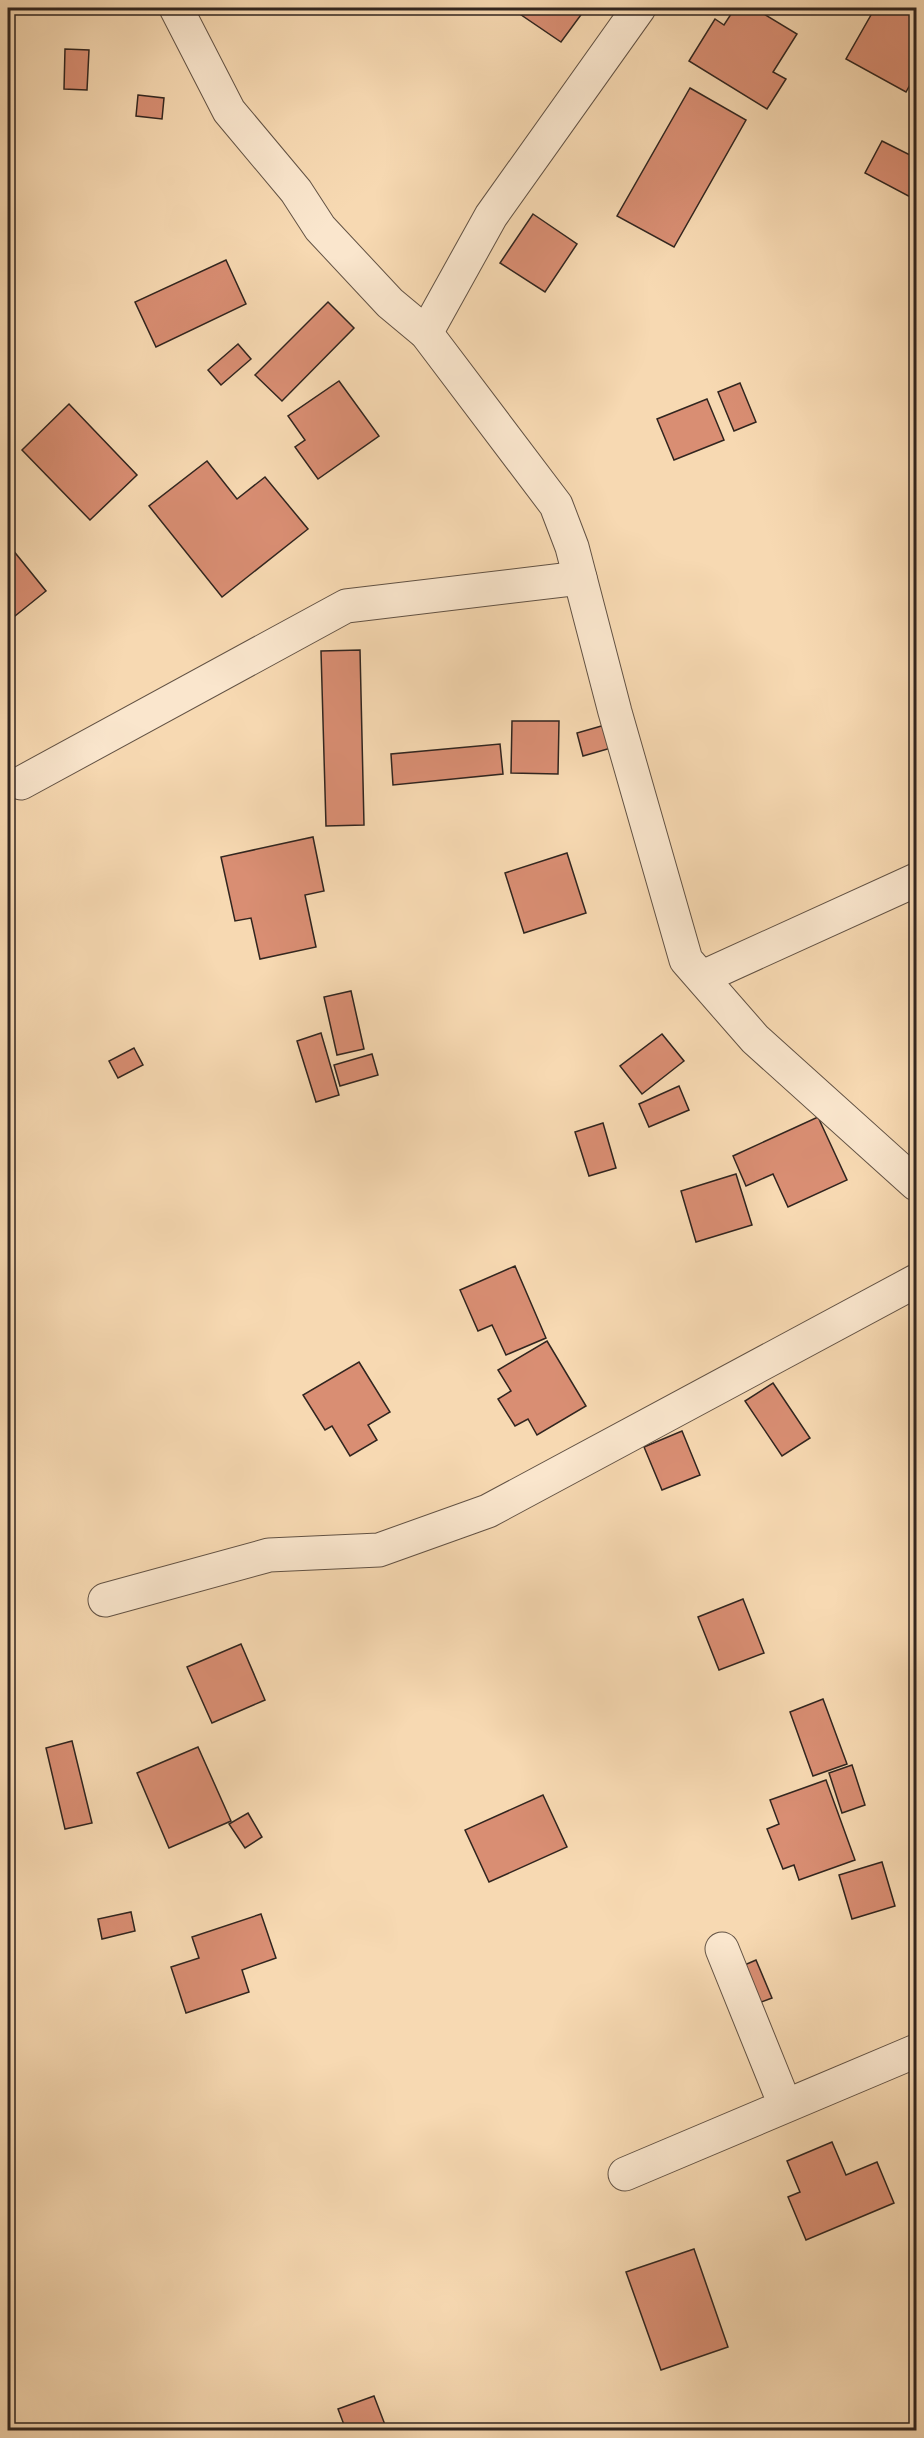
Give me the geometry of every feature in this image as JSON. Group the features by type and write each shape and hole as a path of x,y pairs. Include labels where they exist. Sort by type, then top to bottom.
{"street":[{"path":"176,8 230,111 296,191 320,228 390,303 426,333 556,505 580,578 615,712 686,960 755,1039 916,1184"},
{"path":"426,333 490,216 639,8"},
{"path":"21,783 346,606 580,578"},
{"path":"703,977 916,880"},
{"path":"105,1600 269,1555 379,1550 488,1511 916,1281"},
{"path":"722,1949 785,2105"},
{"path":"624,2174 916,2051"}],"building":[{"path":"511,8 586,8 561,42"},
{"path":"735,8 754,8 797,34 773,72 786,79 767,109 689,61 715,19 724,25"},
{"path":"875,8 912,8 916,10 916,74 906,92 846,59"},
{"path":"65,49 89,50 87,90 64,89"},
{"path":"690,88 746,120 674,247 617,216"},
{"path":"138,95 164,98 162,119 136,116"},
{"path":"882,141 916,158 916,200 865,173"},
{"path":"533,214 577,244 545,292 500,263"},
{"path":"226,260 246,304 156,347 135,302"},
{"path":"328,302 354,328 282,401 255,375"},
{"path":"238,344 251,359 221,385 208,370"},
{"path":"339,381 379,436 318,479 295,447 305,440 288,416"},
{"path":"740,383 756,422 734,431 718,392"},
{"path":"707,399 724,440 674,460 657,419"},
{"path":"69,404 137,475 90,520 22,450"},
{"path":"207,461 237,499 265,477 308,529 222,597 149,506"},
{"path":"8,544 46,591 15,616 8,607"},
{"path":"360,650 364,825 326,826 321,651"},
{"path":"512,721 559,721 558,774 511,773"},
{"path":"605,725 611,748 583,756 577,733"},
{"path":"500,744 503,774 393,785 391,754"},
{"path":"313,837 324,891 305,895 316,947 260,959 251,918 235,921 221,857"},
{"path":"567,853 586,913 524,933 505,873"},
{"path":"351,991 364,1049 337,1055 324,997"},
{"path":"321,1033 339,1095 316,1102 297,1041"},
{"path":"662,1034 684,1061 642,1094 620,1066"},
{"path":"134,1048 143,1065 118,1078 109,1061"},
{"path":"372,1054 378,1075 340,1086 334,1065"},
{"path":"679,1086 689,1110 649,1127 639,1104"},
{"path":"818,1117 847,1180 788,1207 773,1174 746,1186 733,1156"},
{"path":"603,1123 616,1168 589,1176 575,1132"},
{"path":"736,1174 752,1225 696,1242 681,1191"},
{"path":"515,1266 546,1338 506,1355 492,1325 478,1331 460,1290"},
{"path":"547,1341 586,1406 537,1435 528,1419 515,1426 498,1399 511,1391 498,1370"},
{"path":"359,1362 390,1412 368,1425 377,1440 350,1456 332,1426 325,1430 303,1395"},
{"path":"773,1383 810,1438 782,1456 745,1401"},
{"path":"682,1431 700,1475 662,1490 644,1447"},
{"path":"743,1599 764,1653 719,1670 698,1617"},
{"path":"241,1644 265,1700 212,1723 187,1667"},
{"path":"823,1699 847,1764 813,1776 790,1712"},
{"path":"72,1741 92,1823 65,1829 46,1748"},
{"path":"198,1747 231,1821 169,1848 137,1773"},
{"path":"852,1765 865,1805 842,1813 829,1773"},
{"path":"826,1780 855,1860 799,1880 794,1865 783,1869 767,1829 779,1824 770,1800"},
{"path":"543,1795 567,1847 489,1882 465,1830"},
{"path":"248,1813 262,1837 245,1848 229,1824"},
{"path":"882,1862 895,1906 852,1919 839,1875"},
{"path":"131,1912 135,1931 102,1939 98,1919"},
{"path":"261,1914 276,1958 242,1970 249,1992 186,2013 171,1967 199,1958 192,1937"},
{"path":"756,1960 772,1998 756,2004 740,1967"},
{"path":"832,2142 846,2175 877,2162 894,2203 806,2240 788,2197 800,2192 787,2161"},
{"path":"694,2249 728,2347 661,2370 626,2272"},
{"path":"374,2396 387,2430 346,2430 338,2409"}]}
